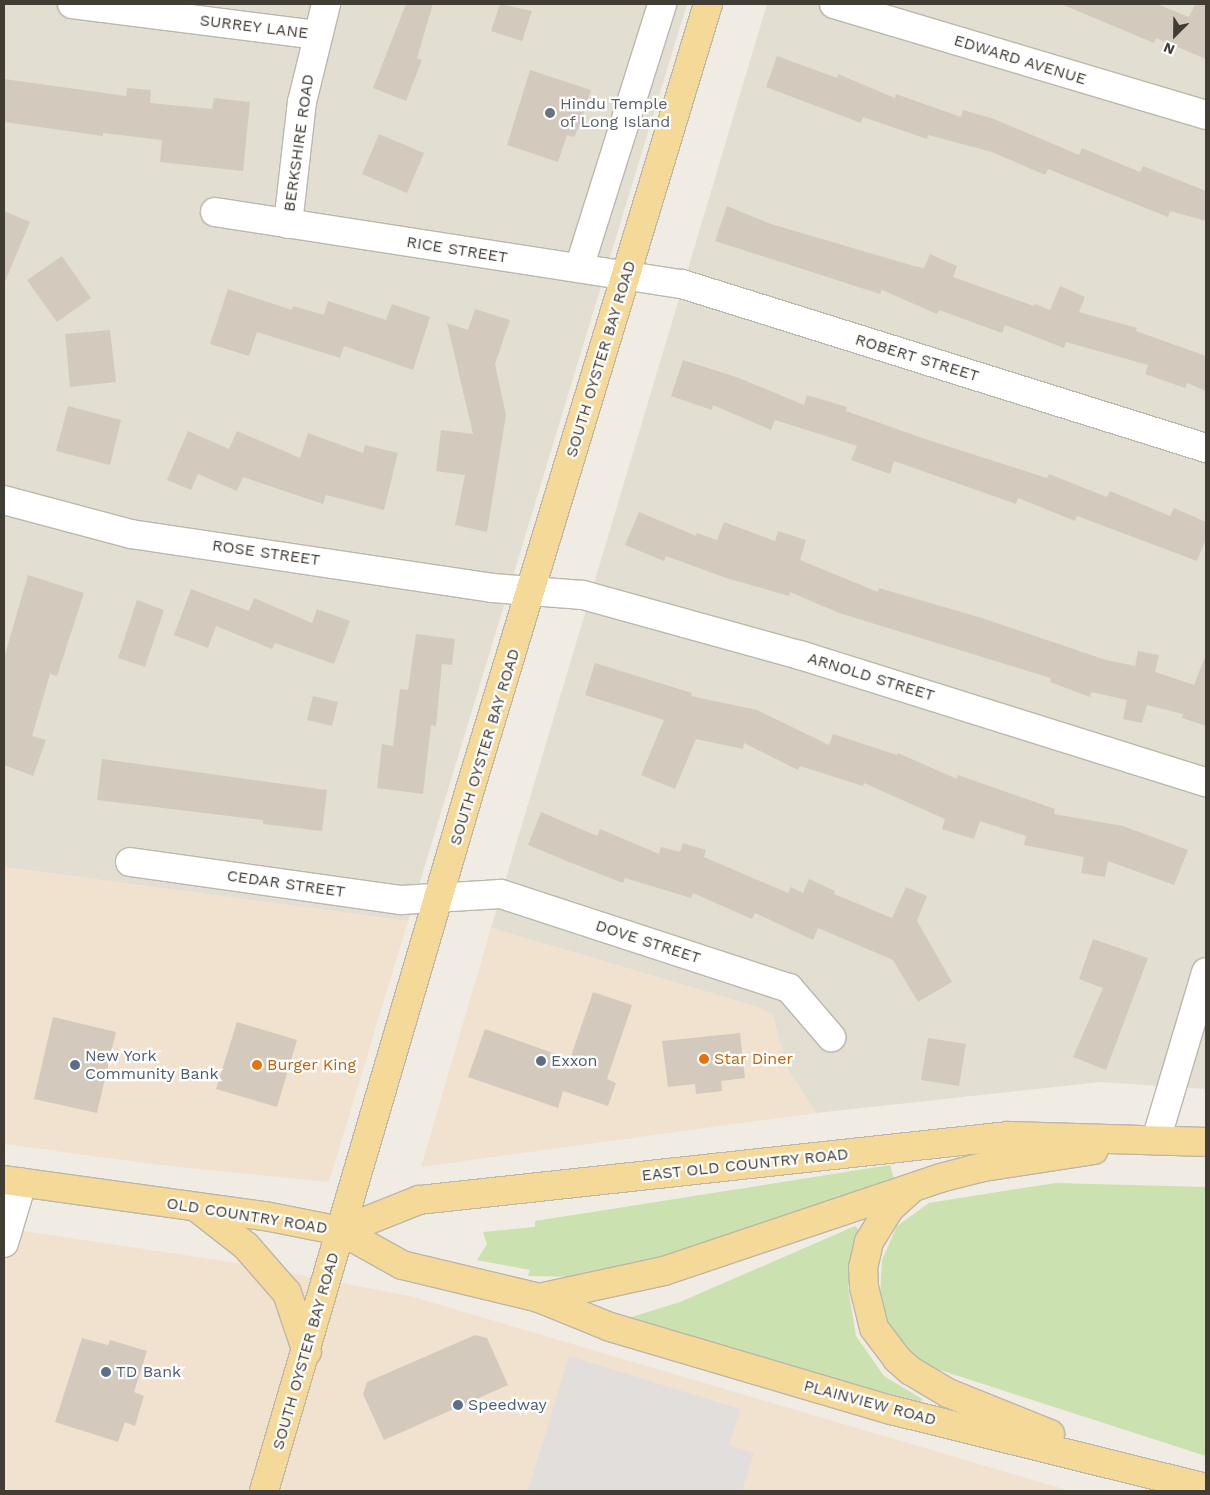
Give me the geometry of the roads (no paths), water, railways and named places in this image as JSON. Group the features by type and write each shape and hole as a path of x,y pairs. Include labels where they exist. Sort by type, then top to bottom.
{"main road":[{"name":"SOUTH OYSTER BAY ROAD","path":"264,1491 708,4"},
{"name":"EAST OLD COUNTRY ROAD","path":"341,1231 419,1200 1008,1136 1206,1142"},
{"name":"EAST OLD COUNTRY ROAD","path":"539,1298 664,1271 915,1186 983,1167 1156,1140"},
{"name":"OLD COUNTRY ROAD","path":"13,1181 195,1206 341,1231 402,1265 539,1298"},
{"path":"915,1186 890,1208 877,1225 869,1242 864,1267 867,1308 874,1328 884,1344 911,1371 948,1393 1130,1467"},
{"path":"195,1206 246,1246 287,1293 307,1352"},
{"name":"PLAINVIEW ROAD","path":"539,1298 610,1327 891,1410 1130,1467 1206,1488"}],"street":[{"name":"SURREY LANE","path":"72,4 316,35"},
{"name":"BERKSHIRE ROAD","path":"288,224 302,102 316,35 326,4"},
{"path":"579,268 662,4"},
{"name":"EDWARD AVENUE","path":"834,4 1206,116"},
{"name":"RICE STREET","path":"215,212 627,276"},
{"name":"ROBERT STREET","path":"627,276 682,284 1206,448"},
{"name":"ROSE STREET","path":"4,500 131,534 492,588 532,590"},
{"name":"ARNOLD STREET","path":"532,590 583,595 800,655 1206,782"},
{"name":"CEDAR STREET","path":"130,862 401,900 441,896"},
{"name":"DOVE STREET","path":"441,896 501,894 790,988 832,1037"},
{"path":"1156,1140 1206,972"},
{"path":"4,1243 13,1181"}],"place":[{"name":"Hindu Temple of Long Island","path":"550,113"},
{"name":"Star Diner","path":"704,1059"},
{"name":"Exxon","path":"541,1061"},
{"name":"New York Community Bank","path":"75,1065"},
{"name":"Burger King","path":"257,1065"},
{"name":"TD Bank","path":"106,1372"},
{"name":"Speedway","path":"458,1405"}]}
